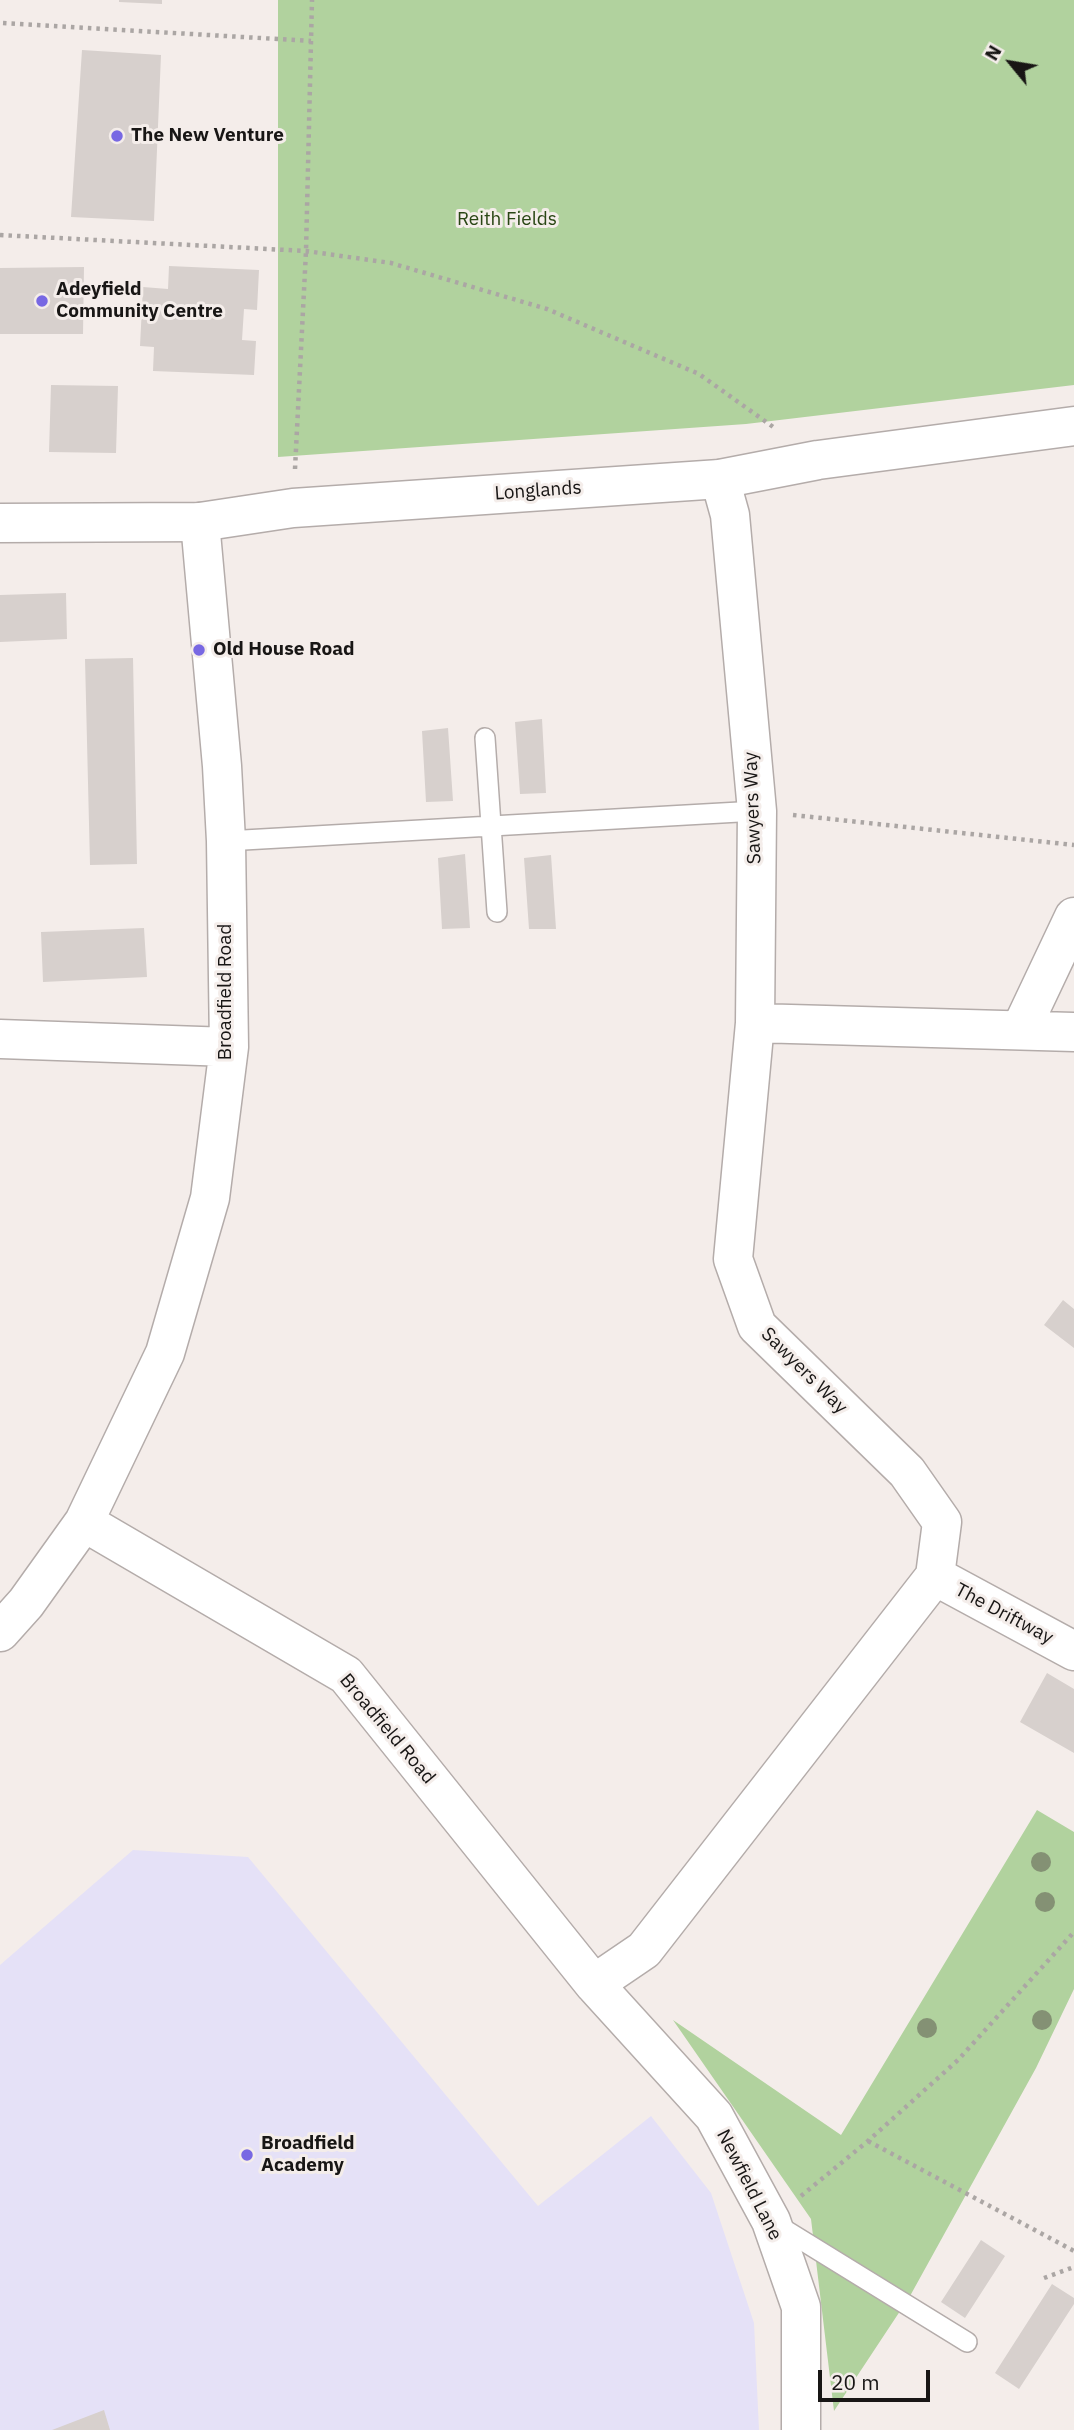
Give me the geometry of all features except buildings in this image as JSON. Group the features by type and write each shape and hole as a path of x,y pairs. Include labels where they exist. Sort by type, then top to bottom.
{"street":[{"name":"Longlands","path":"0,523 200,522 293,508 720,479 818,460 1074,426"},
{"name":"Sawyers Way","path":"720,479 730,515 757,811 755,1023 733,1259 757,1326 907,1472 942,1522 935,1576"},
{"name":"Broadfield Road","path":"0,1632 26,1603 84,1522 165,1353 210,1198 229,1047 226,841 200,522"},
{"path":"1021,1028 1074,917"},
{"path":"755,1023 1021,1028 1074,1032"},
{"path":"0,1039 229,1047"},
{"name":"Broadfield Road","path":"84,1522 346,1675 594,1984"},
{"path":"594,1984 644,1950 935,1576"},
{"name":"The Driftway","path":"935,1576 1074,1651"},
{"name":"Newfield Lane","path":"594,1984 714,2116 771,2221 801,2307 801,2430"}],"lane":[{"path":"485,738 497,912"},
{"path":"226,841 757,811"},
{"path":"771,2221 967,2343"}],"path":[{"path":"293,508 306,251 312,0"},
{"path":"3,23 311,41"},
{"path":"0,235 306,251 391,263 547,309 699,374 818,460"},
{"path":"757,811 1074,845"},
{"path":"771,2221 868,2141 958,2060 1074,1932"},
{"path":"868,2141 1074,2251"},
{"path":"1044,2278 1074,2267"}],"shaded area":[{"name":"Broadfield Academy","path":"133,1850 248,1857 538,2206 651,2116 711,2193 754,2323 759,2430 0,2430 0,1965"}],"green space":[{"name":"Reith Fields","path":"278,0 1074,0 1074,385 746,424 278,457"},
{"path":"1037,1810 1074,1832 1074,1989 1036,2068 910,2296 834,2411 811,2219 673,2020 841,2135"}],"place":[{"name":"The New Venture","path":"117,136"},
{"name":"Adeyfield Community Centre","path":"42,301"},
{"name":"Old House Road","path":"199,650"},
{"name":"Broadfield Academy","path":"247,2155"}]}
